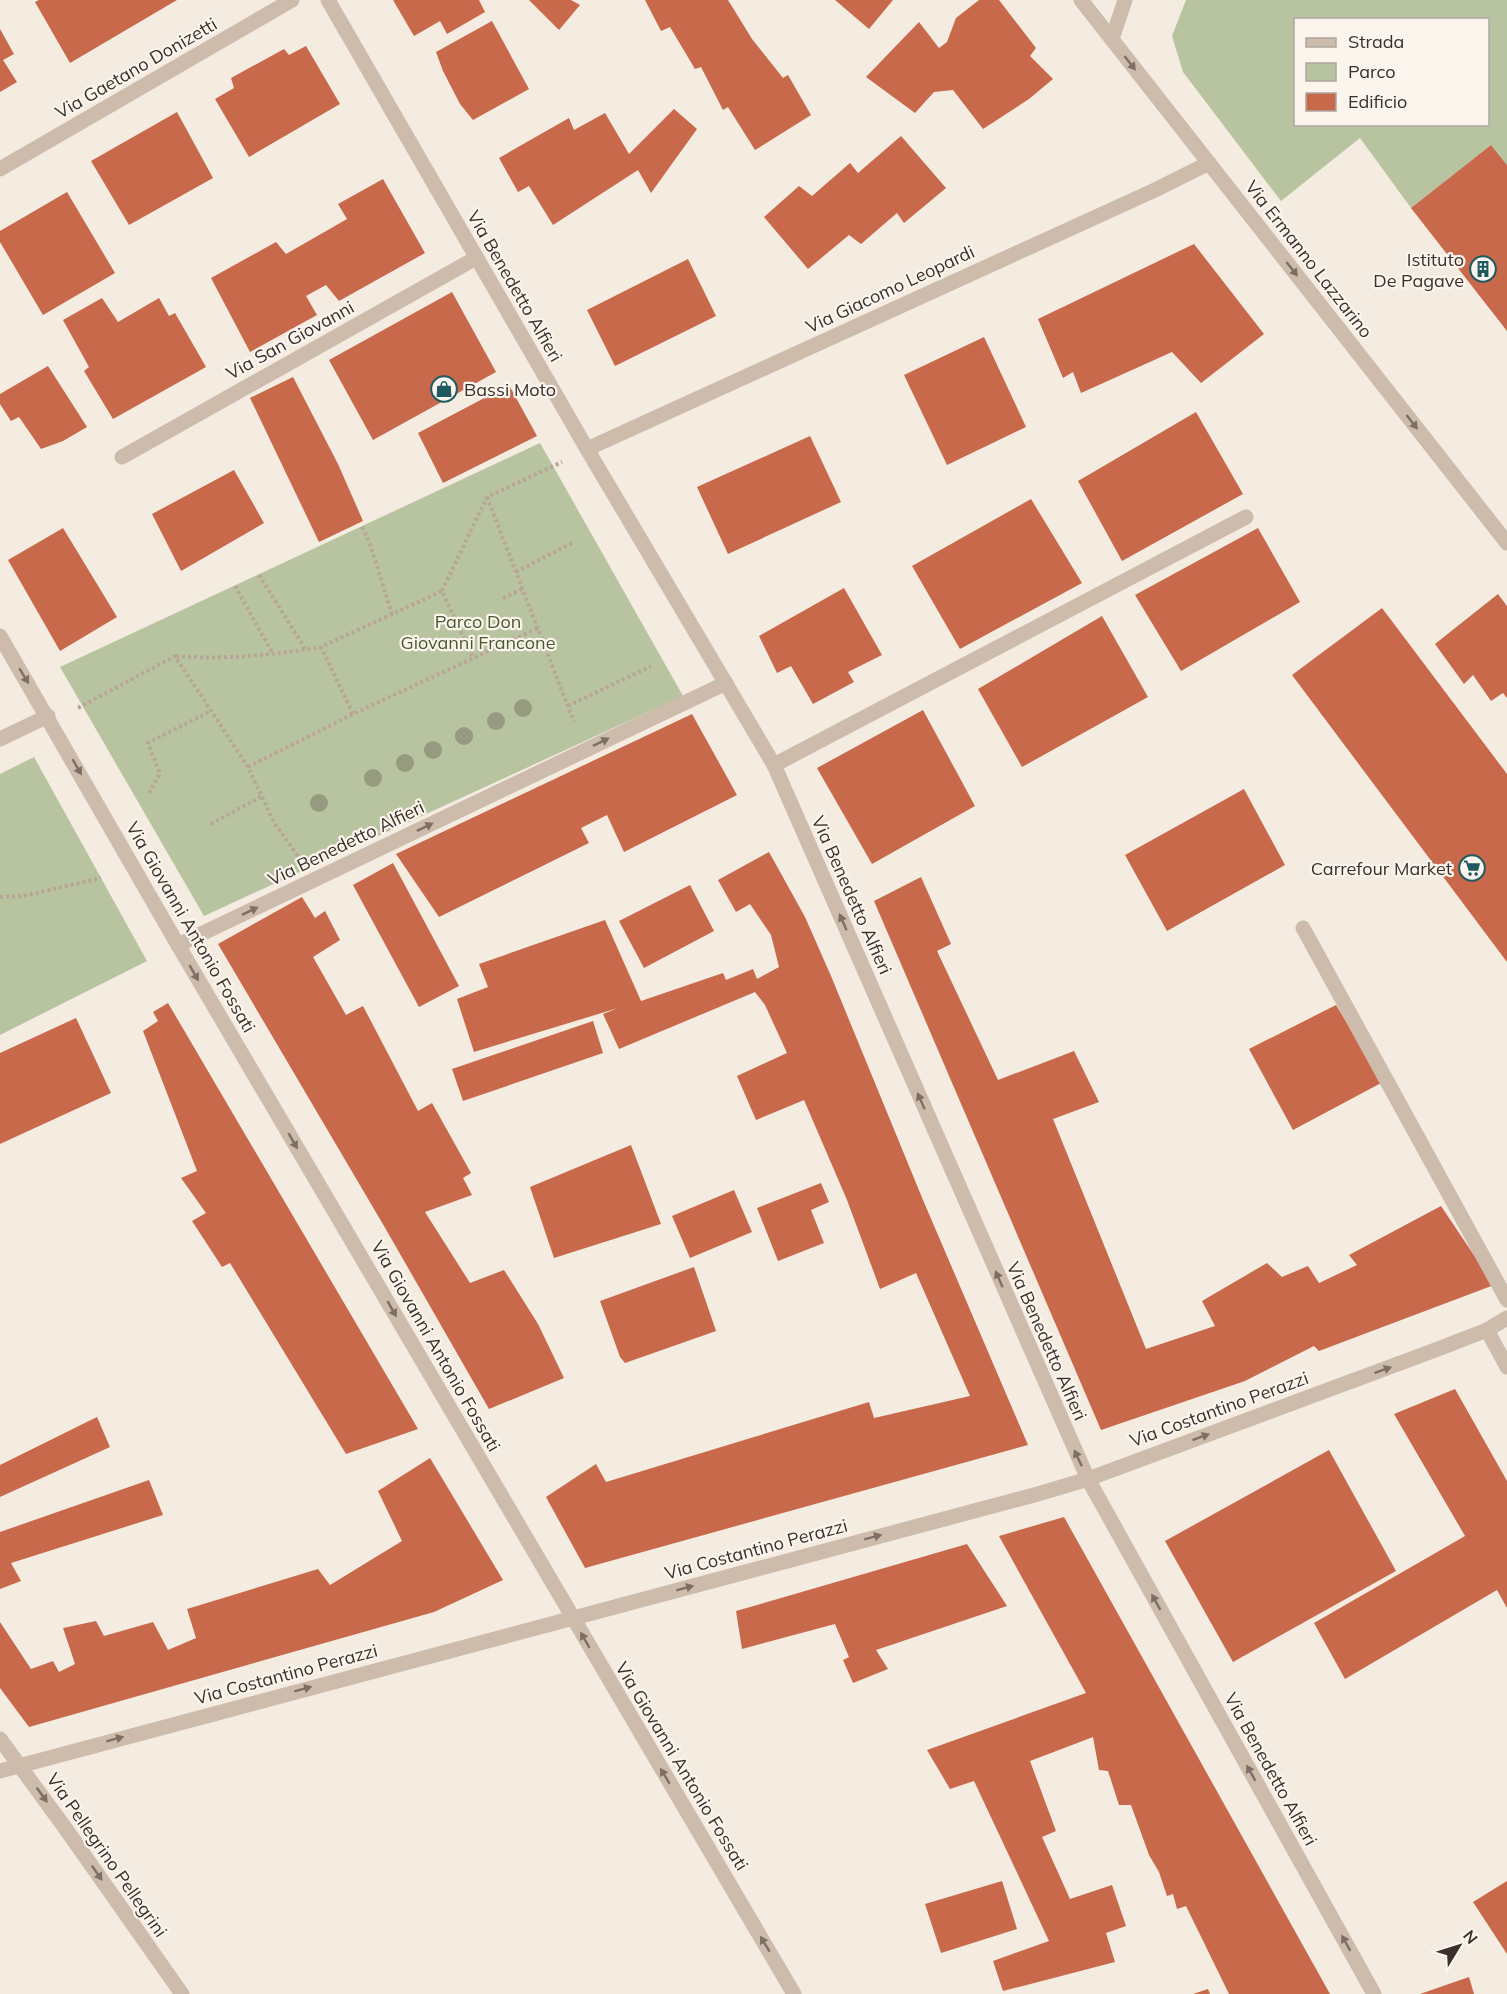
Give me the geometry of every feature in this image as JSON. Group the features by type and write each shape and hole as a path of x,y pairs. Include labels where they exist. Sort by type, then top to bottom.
{"street":[{"name":"Via Gaetano Donizetti","path":"0,169 292,0"},
{"name":"Via Benedetto Alfieri","path":"328,0 587,449 774,765 1088,1479 1374,1994"},
{"name":"Via Ermanno Lazzarino","path":"1081,0 1507,543"},
{"path":"1112,39 1125,0"},
{"name":"Via Giacomo Leopardi","path":"587,449 1155,190 1209,163"},
{"name":"Via San Giovanni","path":"122,457 476,258"},
{"path":"774,765 1246,517"},
{"name":"Via Giovanni Antonio Fossati","path":"0,636 178,945 794,1994"},
{"name":"Via Benedetto Alfieri","path":"178,945 726,682"},
{"path":"0,739 48,716"},
{"path":"1303,928 1507,1300"},
{"name":"Via Costantino Perazzi","path":"0,1771 1088,1479 1487,1330 1507,1318"},
{"path":"1487,1330 1507,1367"},
{"name":"Via Pellegrino Pellegrini","path":"0,1739 182,1994"}],"path":[{"path":"78,708 175,656 198,658 273,654 321,647 442,591 487,497 587,449"},
{"path":"487,497 575,724"},
{"path":"362,527 369,541 392,614"},
{"path":"516,572 574,542"},
{"path":"259,575 306,650"},
{"path":"235,586 273,654"},
{"path":"503,598 522,589"},
{"path":"442,591 473,658"},
{"path":"248,767 353,714 538,628"},
{"path":"321,647 353,714"},
{"path":"175,656 248,767 275,824 300,860"},
{"path":"568,706 651,666"},
{"path":"149,793 160,773 148,743 211,711"},
{"path":"211,824 262,796"},
{"path":"0,897 23,896 101,878"}],"green space":[{"path":"1186,0 1507,0 1507,165 1491,145 1411,208 1360,138 1281,201 1183,72 1172,36"},
{"name":"Parco Don Giovanni Francone","path":"540,443 683,696 204,916 60,667"},
{"path":"34,757 147,961 0,1035 0,774"}],"building":[{"path":"39,0 177,0 70,63 35,2"},
{"path":"393,0 479,0 485,12 447,34 440,21 414,36"},
{"path":"529,0 571,0 580,5 559,30"},
{"path":"645,0 728,0 752,39 783,78 788,75 811,115 755,150 728,107 723,110 701,67 695,69 670,27 661,31"},
{"path":"835,0 893,0 869,29"},
{"path":"979,0 999,0 1036,48 1030,56 1053,79 1029,99 983,129 953,90 934,92 915,113 866,77 919,22 939,48 947,42 956,18"},
{"path":"492,21 529,89 473,120 460,104 436,52"},
{"path":"0,29 14,54 3,60 17,82 0,92"},
{"path":"306,46 340,104 249,157 215,99 234,88 231,78 284,49 289,55"},
{"path":"674,109 697,129 651,193 638,170 553,225 529,186 518,192 499,158 569,118 574,130 605,113 629,154"},
{"path":"177,112 213,178 129,225 91,161"},
{"path":"901,136 946,188 904,223 897,213 861,244 849,235 808,269 764,217 799,186 812,196 850,163 858,173"},
{"name":"Istituto De Pagave","path":"1491,145 1507,165 1507,331 1411,208"},
{"path":"383,179 425,253 339,301 326,285 306,296 317,315 250,352 211,278 276,242 286,254 347,219 338,204"},
{"path":"67,192 115,273 43,315 0,242 0,231"},
{"path":"1194,244 1264,334 1201,383 1172,352 1081,393 1073,372 1063,378 1038,319"},
{"path":"688,259 716,316 615,366 587,310"},
{"path":"452,292 496,372 373,440 329,360"},
{"path":"102,298 118,322 159,298 169,316 175,313 206,367 113,419 84,371 89,367 63,320"},
{"path":"984,337 1026,427 947,465 904,375"},
{"path":"48,366 87,427 63,441 41,449 19,417 11,421 0,404 0,394"},
{"path":"293,377 338,464 363,521 319,542 250,398"},
{"path":"509,385 537,436 443,483 418,433"},
{"path":"1196,412 1243,494 1122,561 1078,481"},
{"path":"810,436 841,502 728,554 697,487"},
{"path":"234,470 264,523 181,571 152,514"},
{"path":"1031,499 1082,583 960,649 912,566"},
{"path":"63,528 117,617 60,651 8,560"},
{"path":"1258,528 1300,602 1181,671 1135,595"},
{"path":"844,588 882,655 848,672 854,682 813,704 791,666 777,673 759,636"},
{"path":"1498,594 1507,606 1507,698 1503,693 1491,701 1473,675 1464,684 1435,644"},
{"name":"Carrefour Market","path":"1382,608 1507,774 1507,962 1292,675"},
{"path":"1102,616 1148,697 1022,767 978,689"},
{"path":"923,710 975,806 872,864 817,768"},
{"path":"692,714 737,795 624,852 607,815 581,828 589,843 439,917 396,854"},
{"path":"1244,789 1285,865 1167,931 1125,855"},
{"path":"769,852 805,917 831,976 923,1200 1028,1445 585,1568 546,1497 596,1464 606,1482 869,1402 874,1418 970,1396 916,1273 880,1289 847,1200 804,1100 756,1120 737,1076 787,1053 765,1005 755,992 619,1049 603,1014 618,1008 474,1052 457,999 488,987 479,964 605,920 641,1001 723,973 726,980 753,969 757,979 779,967 771,935 750,904 736,912 718,880"},
{"path":"393,863 459,986 419,1007 353,885"},
{"path":"921,877 951,944 937,951 998,1080 1074,1051 1099,1102 1053,1119 1146,1349 1215,1326 1202,1301 1267,1263 1282,1277 1308,1266 1319,1283 1357,1265 1349,1255 1441,1206 1494,1285 1319,1351 1314,1346 1245,1381 1101,1430 874,901"},
{"path":"690,885 714,931 644,968 619,921"},
{"path":"302,897 315,918 325,911 340,940 313,957 346,1015 363,1006 418,1111 432,1103 471,1173 463,1178 472,1195 425,1212 470,1283 504,1270 538,1324 564,1378 489,1409 218,944"},
{"path":"168,1003 418,1429 346,1454 230,1263 222,1267 192,1221 206,1213 181,1178 197,1171 143,1031 158,1021 153,1012"},
{"path":"1336,1005 1383,1082 1293,1130 1249,1049"},
{"path":"76,1018 111,1093 0,1144 0,1053"},
{"path":"593,1021 603,1053 463,1101 452,1069"},
{"path":"631,1145 661,1224 554,1258 530,1187"},
{"path":"821,1183 829,1202 811,1210 824,1243 778,1261 757,1208"},
{"path":"734,1190 752,1232 690,1258 672,1216"},
{"path":"694,1267 716,1331 625,1363 620,1357 600,1301"},
{"path":"1455,1389 1507,1481 1507,1608 1497,1590 1345,1679 1314,1623 1465,1536 1394,1414"},
{"path":"97,1417 110,1447 0,1497 0,1465"},
{"path":"1329,1450 1396,1571 1233,1662 1165,1541"},
{"path":"430,1458 503,1580 434,1612 29,1727 0,1688 0,1622 31,1669 53,1661 59,1672 75,1664 63,1628 96,1621 104,1636 153,1622 168,1650 196,1638 187,1609 318,1569 330,1585 402,1541 378,1491"},
{"path":"149,1480 163,1515 11,1563 21,1581 0,1589 0,1532"},
{"path":"1064,1517 1330,1994 1229,1994 1186,1906 1177,1909 1173,1894 1167,1896 1131,1805 1119,1805 1108,1771 1099,1770 1093,1737 1030,1761 1056,1831 1042,1837 1070,1899 1112,1885 1126,1926 1106,1933 1115,1962 1003,1991 993,1961 1049,1941 974,1781 950,1789 927,1750 1086,1693 999,1536"},
{"path":"967,1544 1007,1606 876,1650 888,1669 853,1683 843,1660 849,1657 835,1624 742,1649 736,1611"},
{"path":"1002,1881 1017,1929 941,1953 925,1904"},
{"path":"1507,1881 1507,1954 1473,1902"},
{"path":"1469,1977 1474,1994 1420,1994"},
{"path":"1208,1989 1210,1994 1193,1994"}],"place":[{"name":"Istituto De Pagave","path":"1483,269"},
{"name":"Bassi Moto","path":"444,389"},
{"name":"Carrefour Market","path":"1472,868"}]}
